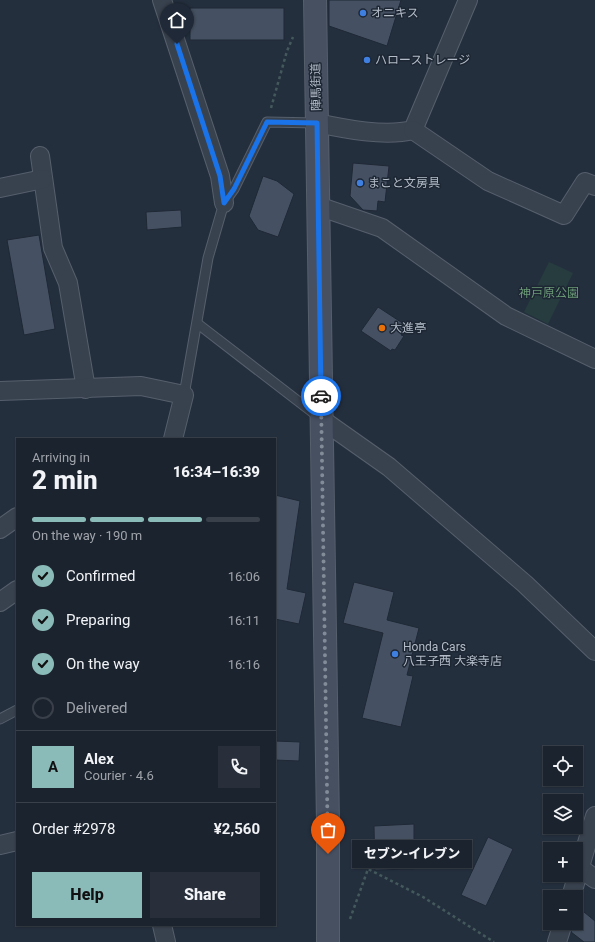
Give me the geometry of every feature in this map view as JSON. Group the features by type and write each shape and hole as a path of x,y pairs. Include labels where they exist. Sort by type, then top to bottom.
{"main road":[{"name":"陣馬街道","path":"315,0 328,808 328,942"}],"street":[{"path":"162,0 220,176 224,203"},
{"path":"413,130 468,0"},
{"path":"317,123 341,129 403,132 413,130 488,181 564,216 585,182 595,186"},
{"path":"40,156 53,248 68,283 86,389"},
{"path":"0,188 43,179"},
{"path":"318,206 382,228 506,316 595,359"},
{"path":"0,391 141,386 184,394 173,438"},
{"path":"321,419 390,467 526,584 595,651"},
{"path":"0,529 16,518"},
{"path":"0,602 16,591"},
{"path":"583,858 595,816"},
{"path":"0,845 16,841"},
{"path":"583,870 595,879"},
{"path":"162,926 166,942"},
{"path":"557,942 561,930"}],"lane":[{"path":"184,394 198,324 208,258 224,203 234,189 267,122 317,123"},
{"path":"198,324 321,419"},
{"path":"0,719 16,711"}],"path":[{"path":"267,122 295,32"},
{"path":"348,925 368,869 423,897 494,942"}],"green space":[{"name":"神戸原公園","path":"549,262 573,273 548,324 524,312"}],"building":[{"name":"オニキス","path":"329,0 401,0 387,46 329,26"},
{"path":"190,8 284,8 284,40 190,40"},
{"path":"353,163 389,166 385,202 378,201 377,211 363,210 350,196"},
{"path":"263,176 277,181 294,194 278,237 258,230 249,216"},
{"path":"181,210 182,227 147,230 146,212"},
{"path":"39,235 55,329 24,335 7,240"},
{"path":"378,307 407,326 401,335 404,336 395,350 392,349 391,351 361,331"},
{"path":"276,495 300,501 287,589 306,593 299,624 276,619"},
{"name":"Honda Cars 八王子西 大楽寺店","path":"354,582 394,592 387,620 419,628 407,675 413,676 401,727 362,718 383,633 343,623"},
{"path":"276,741 300,742 299,761 276,760"},
{"path":"414,824 414,869 375,870 374,826"},
{"path":"488,837 513,849 486,906 461,895"},
{"path":"584,912 595,921 595,942 584,942 571,932 572,930 583,930"}],"way so far":[{"path":"321,396 328,854"}],"place":[{"name":"オニキス","path":"363,13"},
{"name":"ハローストレージ","path":"367,60"},
{"name":"まこと文房具","path":"360,183"},
{"name":"大進亭","path":"382,328"},
{"name":"Honda Cars 八王子西 大楽寺店","path":"395,654"},
{"name":"セブン-イレブン","path":"328,854"}],"route":[{"path":"177,44 220,176 224,203 234,189 267,122 317,123 321,396"}]}
